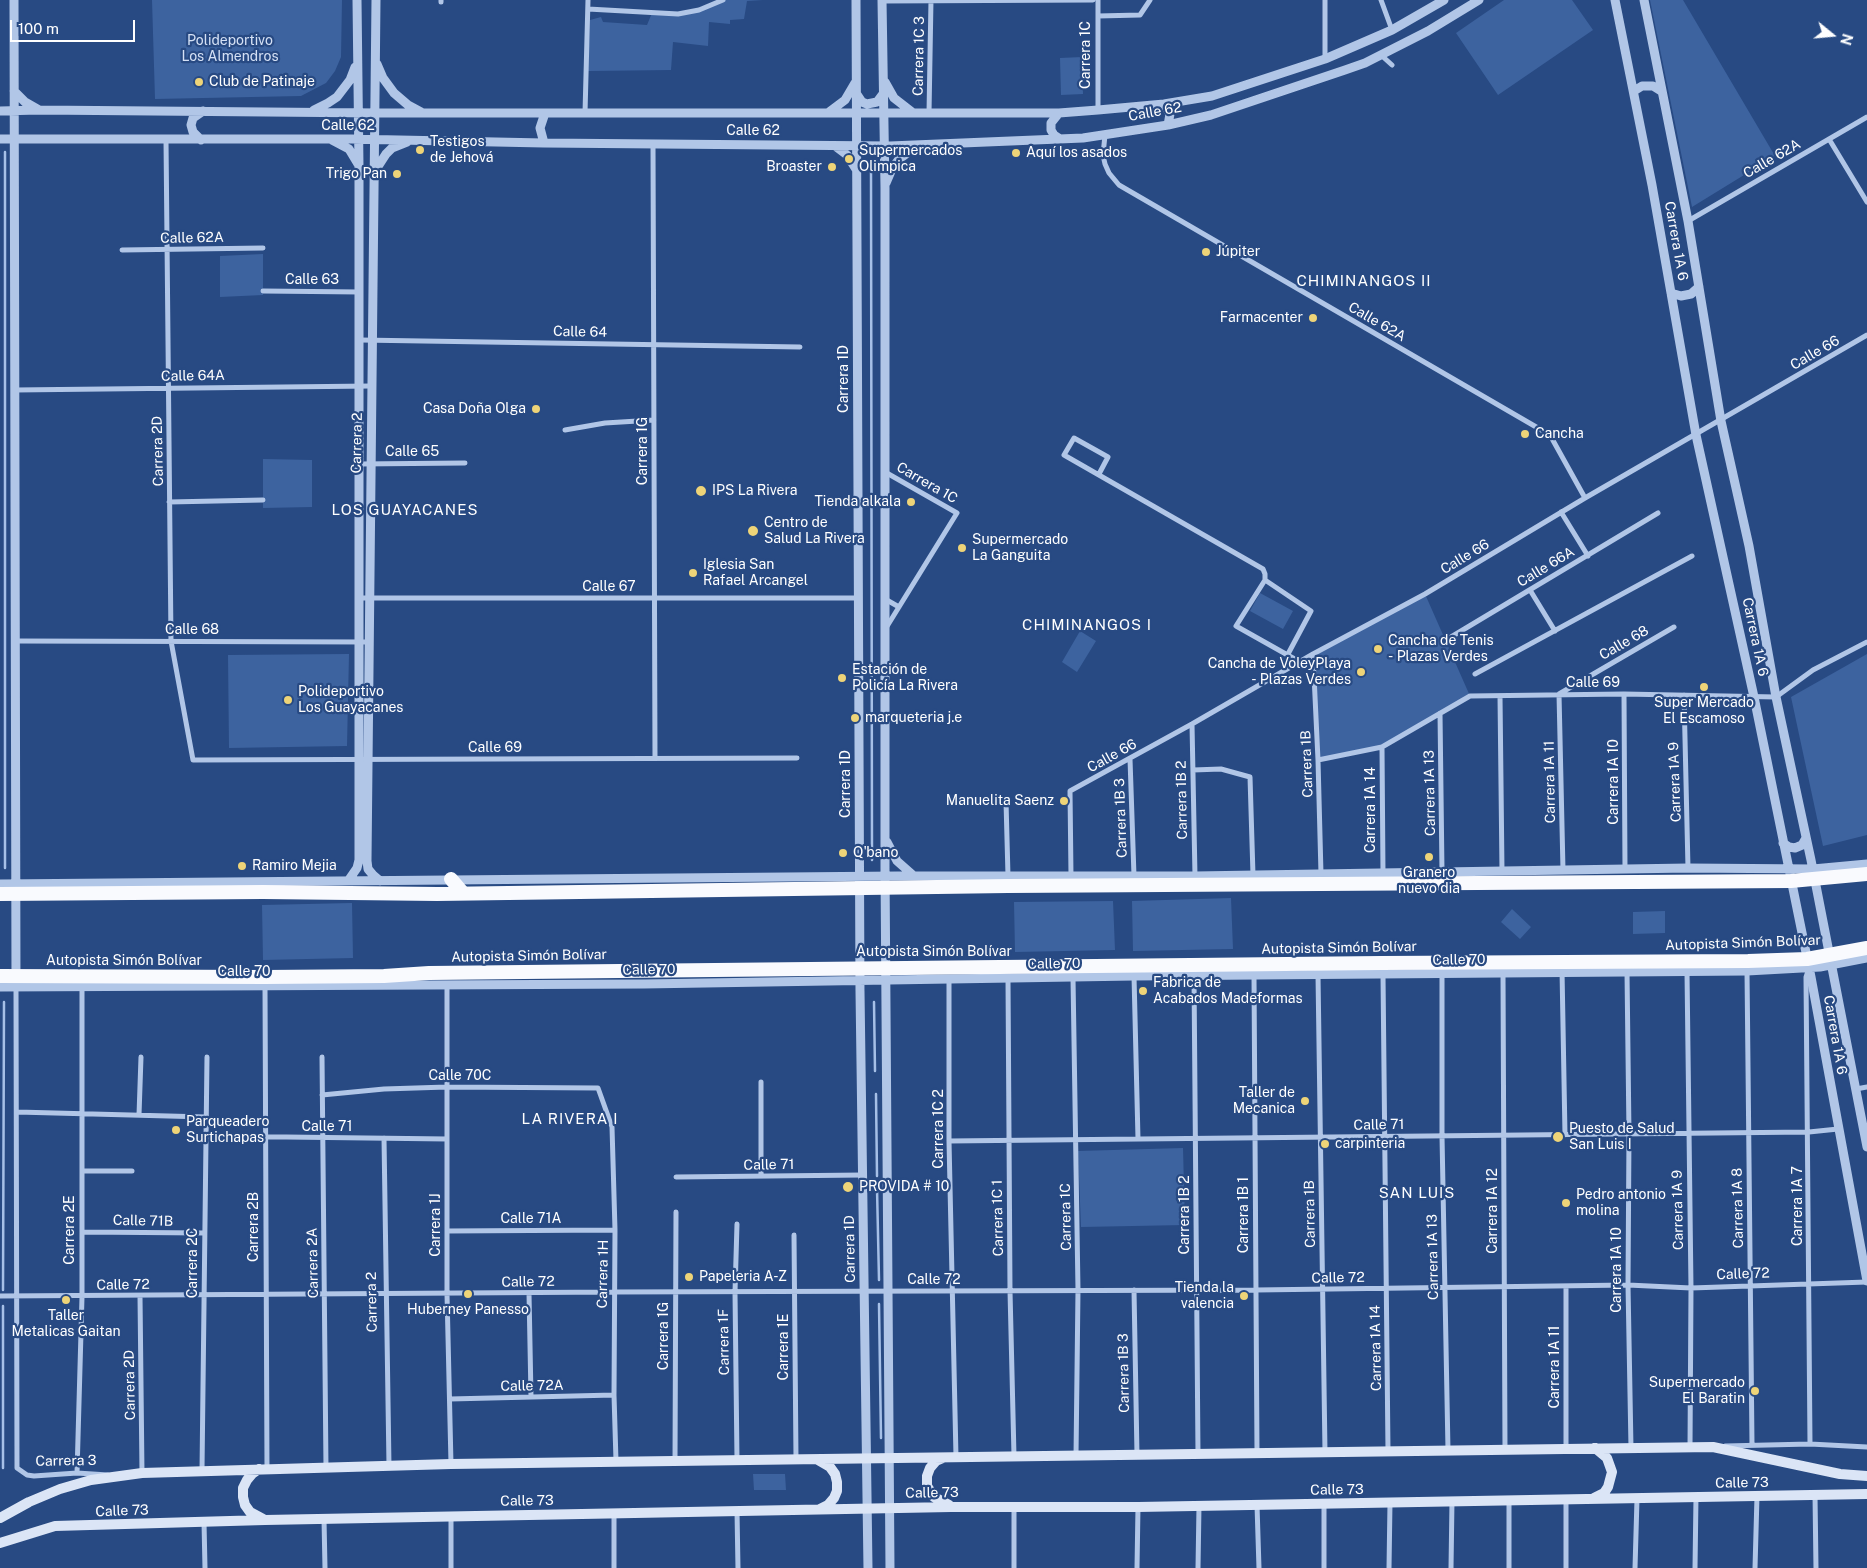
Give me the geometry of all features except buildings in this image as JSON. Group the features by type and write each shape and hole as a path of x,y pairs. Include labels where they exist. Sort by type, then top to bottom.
{"highway":[{"path":"0,894 16,890 437,894 820,882 1867,874"},
{"path":"437,894 448,879 464,893"},
{"path":"263,892 285,881 309,892"},
{"name":"Autopista Simón Bolívar","path":"0,976 16,982 384,976 429,973 785,976 1562,968 1748,961 1808,963 1831,960 1867,948"},
{"path":"383,985 429,973"}],"main road":[{"name":"Calle 73","path":"0,1518 60,1488 90,1480 116,1476 202,1470 451,1464 1713,1447 1840,1474 1867,1476"},
{"path":"1590,1499 1598,1498 1604,1493 1611,1480 1610,1465 1607,1458 1595,1448"},
{"path":"951,1507 934,1497 929,1490 927,1481 928,1472 933,1464 940,1459 953,1457"},
{"path":"816,1460 824,1462 830,1467 835,1474 837,1482 837,1491 831,1502 817,1510"},
{"path":"263,1469 252,1474 246,1480 243,1488 243,1497 245,1505 250,1512 265,1520"},
{"name":"Calle 73","path":"0,1543 55,1526 265,1520 867,1508 1138,1507 1867,1494"}],"street":[{"name":"Carrera 3","path":"14,0 17,1468 27,1475 34,1476 77,1473 116,1476"},
{"name":"Carrera 2","path":"348,882 357,868 359,860 363,759 364,642 360,598 358,0"},
{"name":"Carrera 2","path":"364,642 369,598 376,0"},
{"path":"585,113 588,0"},
{"path":"588,9 678,14 699,10 723,0"},
{"name":"Carrera 1D","path":"856,0 860,975 868,1568"},
{"name":"Carrera 1C 3","path":"929,113 931,0"},
{"path":"890,1568 885,832 885,188 882,1 1093,0"},
{"name":"Carrera 1C","path":"1098,0 1098,110"},
{"path":"1098,16 1140,14 1150,0"},
{"path":"1325,0 1325,59"},
{"path":"1381,0 1392,30"},
{"name":"Calle 62","path":"0,111 1059,113 1164,104 1212,96 1325,59 1392,30 1428,4 1444,0"},
{"name":"Calle 62","path":"0,139 358,139 544,143 883,146 1060,139 1105,135 1168,125 1211,115 1365,63 1428,31 1479,0"},
{"name":"Carrera 1A 6","path":"1615,0 1634,91 1696,435 1754,697 1808,963 1867,1281"},
{"name":"Carrera 1A 6","path":"1644,0 1688,221 1720,420 1749,546 1776,696 1814,874 1867,1147"},
{"path":"1381,55 1392,65"},
{"path":"308,112 337,97 350,80 357,59"},
{"path":"376,62 383,78 394,93 408,105 424,113"},
{"path":"883,77 894,98 913,113"},
{"path":"826,113 845,100 856,80"},
{"path":"1634,91 1642,86 1653,86 1662,91"},
{"path":"14,91 25,102 39,110"},
{"path":"856,93 862,102 872,104 881,98 883,93"},
{"path":"1164,104 1170,114 1168,125"},
{"path":"201,140 195,136 191,125 196,115 203,111"},
{"path":"544,143 540,128 545,113"},
{"path":"1059,113 1051,123 1051,130 1060,139"},
{"name":"Calle 62A","path":"1688,221 1867,117"},
{"name":"Calle 62A","path":"1105,135 1103,155 1109,173 1119,185 1550,435 1585,498"},
{"path":"327,139 341,144 349,150 355,157 359,167"},
{"path":"1829,139 1867,202"},
{"name":"Carrera 2D","path":"166,140 171,641 193,760"},
{"path":"373,176 380,160 392,148 399,144 416,141"},
{"name":"Carrera 1G","path":"653,144 655,758"},
{"path":"832,145 847,154 856,169"},
{"path":"885,188 892,169 899,159 912,148 920,145"},
{"name":"Calle 62A","path":"122,250 264,248"},
{"path":"1671,292 1681,296 1691,294 1699,287"},
{"name":"Calle 63","path":"263,291 360,292"},
{"name":"Calle 66","path":"1071,881 1070,792 1313,654 1425,594 1560,512 1867,335"},
{"name":"Calle 64","path":"360,340 800,346"},
{"name":"Calle 64A","path":"15,390 371,386"},
{"path":"565,430 605,423 654,420"},
{"path":"1098,474 1108,457 1074,438 1064,455 1263,569 1265,580 1236,626 1300,662"},
{"name":"Calle 65","path":"360,464 465,463"},
{"name":"Carrera 1C","path":"884,471 957,513 899,607"},
{"path":"170,502 263,500"},
{"path":"1560,512 1588,556"},
{"name":"Calle 66A","path":"1446,640 1658,513"},
{"path":"1475,674 1692,556"},
{"path":"1265,580 1311,611 1288,654"},
{"path":"1530,590 1554,631"},
{"name":"Calle 67","path":"360,598 858,598"},
{"path":"885,599 899,607 885,629"},
{"name":"Calle 68","path":"1559,694 1674,627"},
{"name":"Calle 68","path":"16,641 364,642"},
{"path":"1776,696 1813,668 1867,642"},
{"name":"Carrera 1B","path":"1313,654 1321,874"},
{"path":"1578,683 1582,695"},
{"name":"Carrera 1A 11","path":"1559,694 1563,876"},
{"name":"Calle 69","path":"1318,760 1382,747 1470,696 1624,694 1776,696"},
{"name":"Carrera 1A 10","path":"1624,694 1625,869"},
{"name":"Carrera 1A 9","path":"1684,695 1688,868"},
{"path":"1500,696 1502,871"},
{"name":"Carrera 1A 13","path":"1440,713 1442,873"},
{"name":"Carrera 1B 2","path":"1192,724 1195,876"},
{"name":"Carrera 1A 14","path":"1382,747 1383,874"},
{"name":"Calle 69","path":"193,760 797,758"},
{"name":"Carrera 2","path":"363,759 366,861 368,869 380,881"},
{"name":"Carrera 1B 3","path":"1130,759 1134,876"},
{"path":"1193,770 1221,769 1250,777 1253,875"},
{"path":"1006,801 1008,876"},
{"path":"885,832 887,842 897,861 914,876"},
{"path":"1783,843 1789,848 1795,848 1802,845 1806,838"},
{"path":"1814,874 1867,864"},
{"path":"886,882 914,876 1008,876 1071,881 1134,876 1502,871 1563,876 1625,869 1688,868 1789,875"},
{"path":"0,884 16,890 285,881 348,882 448,879 820,882"},
{"path":"1831,960 1867,958"},
{"name":"Calle 70","path":"887,975 949,980 1008,978 1073,972 1134,976 1383,975 1503,973 1562,968 1627,972 1687,972 1747,971 1808,963"},
{"name":"Carrera 1A 7","path":"1808,963 1806,977 1809,1132 1810,1444"},
{"path":"1562,968 1565,1134"},
{"name":"Carrera 1A 8","path":"1747,971 1752,1444"},
{"name":"Carrera 1C","path":"1073,972 1078,1290 1076,1456"},
{"name":"Carrera 1A 10","path":"1627,972 1628,1285 1631,1448"},
{"name":"Carrera 1A 9","path":"1687,972 1690,1447"},
{"name":"Carrera 1A 12","path":"1503,973 1505,1449"},
{"name":"Carrera 1A 13","path":"1442,974 1442,1136 1448,1450"},
{"name":"Carrera 1B","path":"1318,975 1324,1452"},
{"name":"Carrera 1A 14","path":"1383,975 1388,1451"},
{"name":"Calle 70","path":"0,987 16,982 82,986 447,985 785,976"},
{"path":"1134,976 1138,1139"},
{"name":"Carrera 1B 2","path":"1194,976 1198,1454"},
{"name":"Carrera 1B 1","path":"1254,976 1257,1453"},
{"name":"Carrera 1C 1","path":"1008,978 1010,1291 1014,1456"},
{"name":"Carrera 1C 2","path":"949,980 953,1457"},
{"name":"Carrera 1J","path":"447,985 447,1231 451,1464"},
{"name":"Carrera 2E","path":"77,1473 82,1297 82,986"},
{"name":"Carrera 2B","path":"263,1469 266,1295 265,986"},
{"name":"Carrera 2C","path":"202,1470 207,1056"},
{"path":"139,1115 140,1057"},
{"name":"Carrera 2A","path":"322,1057 326,1468"},
{"path":"761,1082 761,1176"},
{"name":"Calle 70C","path":"322,1095 384,1089 447,1087 598,1088"},
{"path":"1856,1089 1867,1087"},
{"name":"Carrera 1H","path":"598,1088 612,1127 615,1230 614,1395 616,1462"},
{"path":"17,1112 206,1117"},
{"name":"Calle 71","path":"950,1141 1749,1133 1809,1132 1838,1129"},
{"name":"Calle 71","path":"206,1136 447,1139"},
{"name":"Carrera 2","path":"384,1138 389,1466"},
{"path":"82,1171 132,1172"},
{"name":"Calle 71","path":"676,1177 863,1176"},
{"name":"Carrera 1G","path":"675,1461 676,1212"},
{"name":"Carrera 1F","path":"736,1460 735,1292 737,1224"},
{"name":"Calle 71A","path":"447,1231 615,1230"},
{"name":"Calle 71B","path":"82,1232 204,1233"},
{"name":"Carrera 1E","path":"794,1235 796,1459"},
{"name":"Calle 72","path":"0,1296 1256,1290 1628,1285 1690,1288 1867,1281"},
{"name":"Carrera 1A 11","path":"1566,1286 1566,1448"},
{"name":"Carrera 1B 3","path":"1134,1290 1137,1455"},
{"path":"529,1293 531,1397"},
{"name":"Carrera 2D","path":"140,1296 142,1473"},
{"name":"Calle 72A","path":"450,1399 614,1395"},
{"name":"Calle 73","path":"1713,1447 1752,1444 1810,1444 1867,1447"},
{"path":"1815,1495 1816,1568"},
{"path":"1755,1568 1757,1496"},
{"path":"1695,1568 1696,1497"},
{"path":"1634,1568 1637,1498"},
{"path":"1566,1499 1566,1568"},
{"path":"1509,1568 1510,1500"},
{"path":"1390,1502 1390,1568"},
{"path":"1451,1568 1452,1502"},
{"path":"1324,1504 1324,1568"},
{"path":"1257,1505 1259,1568"},
{"path":"1014,1506 1014,1568"},
{"path":"1198,1568 1199,1506"},
{"path":"1137,1568 1138,1507"},
{"path":"736,1511 738,1568"},
{"path":"614,1513 614,1568"},
{"path":"450,1516 451,1568"},
{"path":"324,1519 325,1568"},
{"path":"204,1522 205,1568"}],"green space":[{"name":"Polideportivo Los Almendros","path":"152,0 342,0 341,57 335,71 326,83 301,96 155,99"},
{"path":"723,0 763,0 747,1 744,19 730,20 730,24 709,22 708,46 673,42 671,70 588,71 590,20 601,17 603,22 647,25 652,13 688,13"},
{"path":"1504,0 1572,0 1593,30 1498,95 1456,33"},
{"path":"1650,0 1683,0 1775,156 1692,207"},
{"path":"1082,57 1083,94 1061,95 1060,58"},
{"path":"263,254 263,295 220,297 220,256"},
{"path":"263,459 312,460 312,507 263,508"},
{"path":"1260,593 1293,611 1283,629 1250,611"},
{"path":"1425,594 1470,696 1382,747 1318,760 1313,654"},
{"path":"1080,631 1096,641 1077,672 1062,662"},
{"name":"Polideportivo Los Guayacanes","path":"349,654 347,746 229,748 228,655"},
{"path":"1867,654 1867,835 1823,846 1791,697"},
{"path":"1231,898 1233,949 1133,951 1132,901"},
{"path":"1113,901 1115,950 1015,952 1014,902"},
{"path":"352,903 353,958 263,960 262,905"},
{"path":"1512,909 1531,927 1520,939 1501,922"},
{"path":"1665,911 1665,933 1633,934 1633,912"},
{"path":"1183,1148 1185,1225 1081,1227 1078,1151"},
{"path":"753,1474 785,1474 786,1490 754,1490"}],"waterway":[{"path":"5,152 5,868"},
{"path":"871,165 872,860"},
{"path":"3,1290 4,1002"},
{"path":"874,1002 875,1071"},
{"path":"876,1094 877,1176"},
{"path":"877,1188 879,1280"},
{"path":"879,1304 881,1438"},
{"path":"3,1306 3,1468"}],"place":[{"name":"Club de Patinaje","path":"199,82"},
{"name":"Testigos de Jehová","path":"420,150"},
{"name":"Aquí los asados","path":"1016,153"},
{"name":"Supermercados Olimpica","path":"849,159"},
{"name":"Broaster","path":"832,167"},
{"name":"Trigo Pan","path":"397,174"},
{"name":"Júpiter","path":"1206,252"},
{"name":"Farmacenter","path":"1313,318"},
{"name":"Casa Doña Olga","path":"536,409"},
{"name":"Cancha","path":"1525,434"},
{"name":"IPS La Rivera","path":"701,491"},
{"name":"Tienda alkala","path":"911,502"},
{"name":"Centro de Salud La Rivera","path":"753,531"},
{"name":"Supermercado La Ganguita","path":"962,548"},
{"name":"Iglesia San Rafael Arcangel","path":"693,573"},
{"name":"Cancha de Tenis - Plazas Verdes","path":"1378,649"},
{"name":"Cancha de VoleyPlaya - Plazas Verdes","path":"1361,672"},
{"name":"Estación de Policía La Rivera","path":"842,678"},
{"name":"Super Mercado El Escamoso","path":"1704,687"},
{"name":"Polideportivo Los Guayacanes","path":"288,700"},
{"name":"marqueteria j.e","path":"855,718"},
{"name":"Manuelita Saenz","path":"1064,801"},
{"name":"Q'bano","path":"843,853"},
{"name":"Granero nuevo dia","path":"1429,857"},
{"name":"Ramiro Mejia","path":"242,866"},
{"name":"Fabrica de Acabados Madeformas","path":"1143,991"},
{"name":"Taller de Mecanica","path":"1305,1101"},
{"name":"Parqueadero Surtichapas","path":"176,1130"},
{"name":"Puesto de Salud San Luis I","path":"1558,1137"},
{"name":"carpinteria","path":"1325,1144"},
{"name":"PROVIDA # 10","path":"848,1187"},
{"name":"Pedro antonio molina","path":"1566,1203"},
{"name":"Papeleria A-Z","path":"689,1277"},
{"name":"Huberney Panesso","path":"468,1294"},
{"name":"Tienda la valencia","path":"1244,1296"},
{"name":"Taller Metalicas Gaitan","path":"66,1300"},
{"name":"Supermercado El Baratin","path":"1755,1391"}],"district":[{"name":"CHIMINANGOS II","path":"1364,281"},
{"name":"LOS GUAYACANES","path":"405,510"},
{"name":"CHIMINANGOS I","path":"1087,625"},
{"name":"LA RIVERA I","path":"570,1119"},
{"name":"SAN LUIS","path":"1417,1193"}]}
